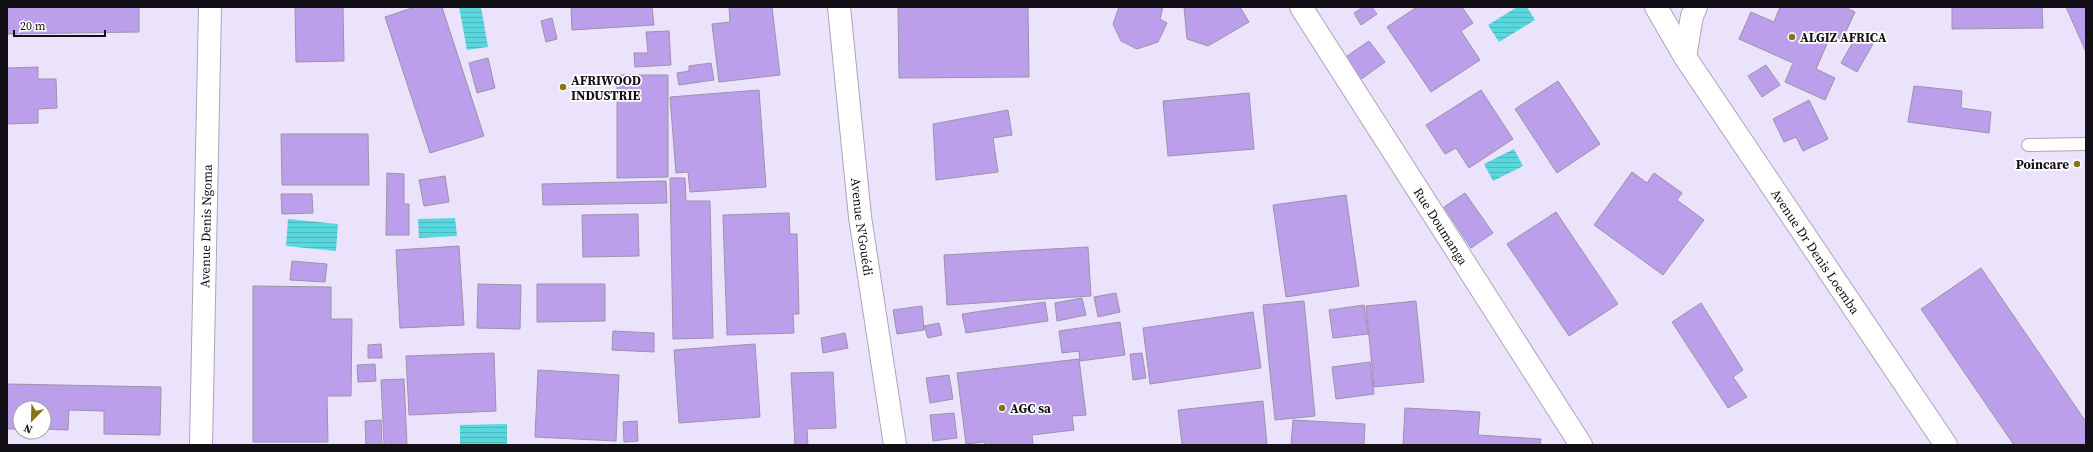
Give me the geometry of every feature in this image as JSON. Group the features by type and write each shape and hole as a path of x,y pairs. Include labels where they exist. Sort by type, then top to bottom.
{"street":[{"name":"Avenue Denis Ngoma","path":"200,445 210,7"},
{"name":"Avenue N'Gouédi","path":"839,7 860,217 895,445"},
{"name":"Rue Doumanga","path":"1301,7 1581,445"},
{"name":"Avenue Dr Denis Loemba","path":"1656,7 1685,57 1946,445"},
{"path":"1685,57 1692,16 1696,7"}],"lane":[{"path":"2028,145 2086,144"}],"shaded area":[{"path":"459,7 481,7 488,47 467,50"},
{"path":"1517,7 1527,7 1535,20 1499,42 1488,25"},
{"path":"1514,149 1523,166 1493,181 1484,164"},
{"path":"455,218 457,236 419,238 418,219"},
{"path":"288,219 338,224 336,251 286,246"},
{"path":"507,424 507,445 460,445 460,425"}],"building":[{"path":"7,7 139,7 139,32 7,34"},
{"path":"295,7 343,7 344,61 296,62"},
{"path":"415,7 442,7 484,136 430,153 385,17"},
{"path":"571,7 652,7 654,25 572,30"},
{"path":"729,7 772,7 780,75 719,82 712,24 730,22"},
{"path":"898,7 1028,7 1029,77 899,78"},
{"path":"1119,7 1163,7 1160,19 1167,23 1158,42 1137,49 1121,41 1113,24"},
{"path":"1184,7 1240,7 1249,22 1208,46 1187,39"},
{"path":"1363,7 1372,7 1377,14 1361,25 1354,13"},
{"path":"1417,7 1462,7 1473,23 1461,31 1480,60 1431,92 1387,27"},
{"path":"1780,7 1845,7 1855,12 1842,40 1831,35 1816,69 1835,78 1825,100 1785,82 1793,63 1739,39 1751,12 1774,22"},
{"path":"1952,7 2042,7 2043,28 1952,29"},
{"path":"2066,7 2086,7 2086,52"},
{"path":"552,18 557,39 546,42 541,21"},
{"path":"669,31 671,65 635,67 634,53 648,53 646,32"},
{"path":"1857,35 1873,44 1857,72 1841,63"},
{"path":"1369,41 1385,62 1360,80 1344,58"},
{"path":"488,58 495,88 477,93 469,63"},
{"path":"711,63 714,80 679,85 677,73 689,71 689,66"},
{"path":"1766,65 1780,85 1762,97 1748,76"},
{"path":"38,67 38,79 56,79 57,108 38,109 38,123 7,124 7,68"},
{"path":"617,75 668,75 668,177 617,178"},
{"path":"1558,81 1600,144 1557,173 1515,109"},
{"path":"1914,86 1962,91 1961,108 1991,112 1989,133 1908,122"},
{"path":"759,90 766,187 690,192 688,172 676,173 670,97"},
{"path":"1481,90 1513,139 1469,168 1456,148 1445,154 1426,125"},
{"path":"1249,93 1254,149 1168,156 1163,101"},
{"path":"1809,100 1828,139 1803,151 1796,137 1784,142 1773,119"},
{"path":"1008,110 1012,135 993,138 998,172 936,180 933,124"},
{"path":"281,134 368,134 369,185 282,185"},
{"path":"1632,172 1647,183 1654,173 1682,193 1677,200 1704,220 1663,275 1594,225"},
{"path":"387,173 404,174 404,204 409,204 409,235 386,235"},
{"path":"445,176 449,202 424,206 419,180"},
{"path":"670,178 685,178 686,201 710,201 713,338 673,339"},
{"path":"666,181 667,203 543,205 542,184"},
{"path":"1465,193 1493,233 1471,248 1444,207"},
{"path":"281,194 312,194 313,213 282,214"},
{"path":"1346,195 1359,286 1286,297 1273,205"},
{"path":"1556,212 1618,304 1569,336 1507,244"},
{"path":"789,213 790,234 797,234 799,314 793,314 794,333 727,335 723,215"},
{"path":"638,214 639,256 583,257 582,215"},
{"path":"459,246 464,325 400,328 396,250"},
{"path":"1088,247 1091,296 947,305 944,255"},
{"path":"292,261 327,264 325,282 290,280"},
{"path":"1981,268 2086,422 2086,445 2014,445 1921,309"},
{"path":"478,284 521,285 520,329 477,328"},
{"path":"537,284 605,284 605,321 537,322"},
{"path":"253,286 331,287 331,319 352,319 351,396 327,396 328,442 253,442"},
{"path":"1116,293 1120,312 1098,317 1094,297"},
{"path":"1082,298 1086,315 1057,321 1055,303"},
{"path":"1304,301 1315,416 1275,420 1263,305"},
{"path":"1416,301 1424,382 1374,387 1366,306"},
{"path":"1045,302 1048,321 966,333 962,314"},
{"path":"1701,303 1743,370 1733,377 1747,397 1728,408 1672,322"},
{"path":"1364,305 1368,334 1333,338 1329,310"},
{"path":"922,306 924,330 897,334 893,310"},
{"path":"1253,312 1261,368 1150,384 1143,328"},
{"path":"1120,322 1125,355 1080,361 1079,351 1062,353 1059,331"},
{"path":"939,323 942,335 928,338 924,326"},
{"path":"613,331 654,333 654,352 612,350"},
{"path":"845,333 848,348 823,353 821,338"},
{"path":"381,344 382,358 368,358 368,345"},
{"path":"755,344 760,417 679,423 674,350"},
{"path":"494,353 496,411 409,415 406,356"},
{"path":"1142,353 1146,378 1133,380 1130,354"},
{"path":"1079,359 1086,415 1072,416 1074,430 1032,435 1033,445 985,445 984,442 966,444 957,373"},
{"path":"1370,362 1374,394 1336,399 1332,367"},
{"path":"375,364 376,381 358,382 357,365"},
{"path":"538,370 619,375 616,441 535,437"},
{"path":"833,372 836,428 807,429 808,445 795,445 791,373"},
{"path":"949,375 953,399 930,403 926,378"},
{"path":"404,379 407,445 384,445 381,380"},
{"path":"7,384 161,387 160,435 104,434 104,411 69,410 68,430 52,429 52,400 12,400 12,429 7,429"},
{"path":"1263,401 1267,445 1182,445 1178,410"},
{"path":"1405,408 1480,412 1478,435 1541,439 1540,445 1403,445"},
{"path":"954,413 957,438 933,441 930,415"},
{"path":"381,420 382,445 366,445 365,421"},
{"path":"1293,420 1365,424 1364,445 1291,445"},
{"path":"637,421 638,441 624,442 623,422"}],"place":[{"name":"ALGIZ AFRICA","path":"1792,37"},
{"name":"AFRIWOOD INDUSTRIE","path":"563,87"},
{"name":"Poincare","path":"2077,164"},
{"name":"AGC sa","path":"1002,408"}]}
